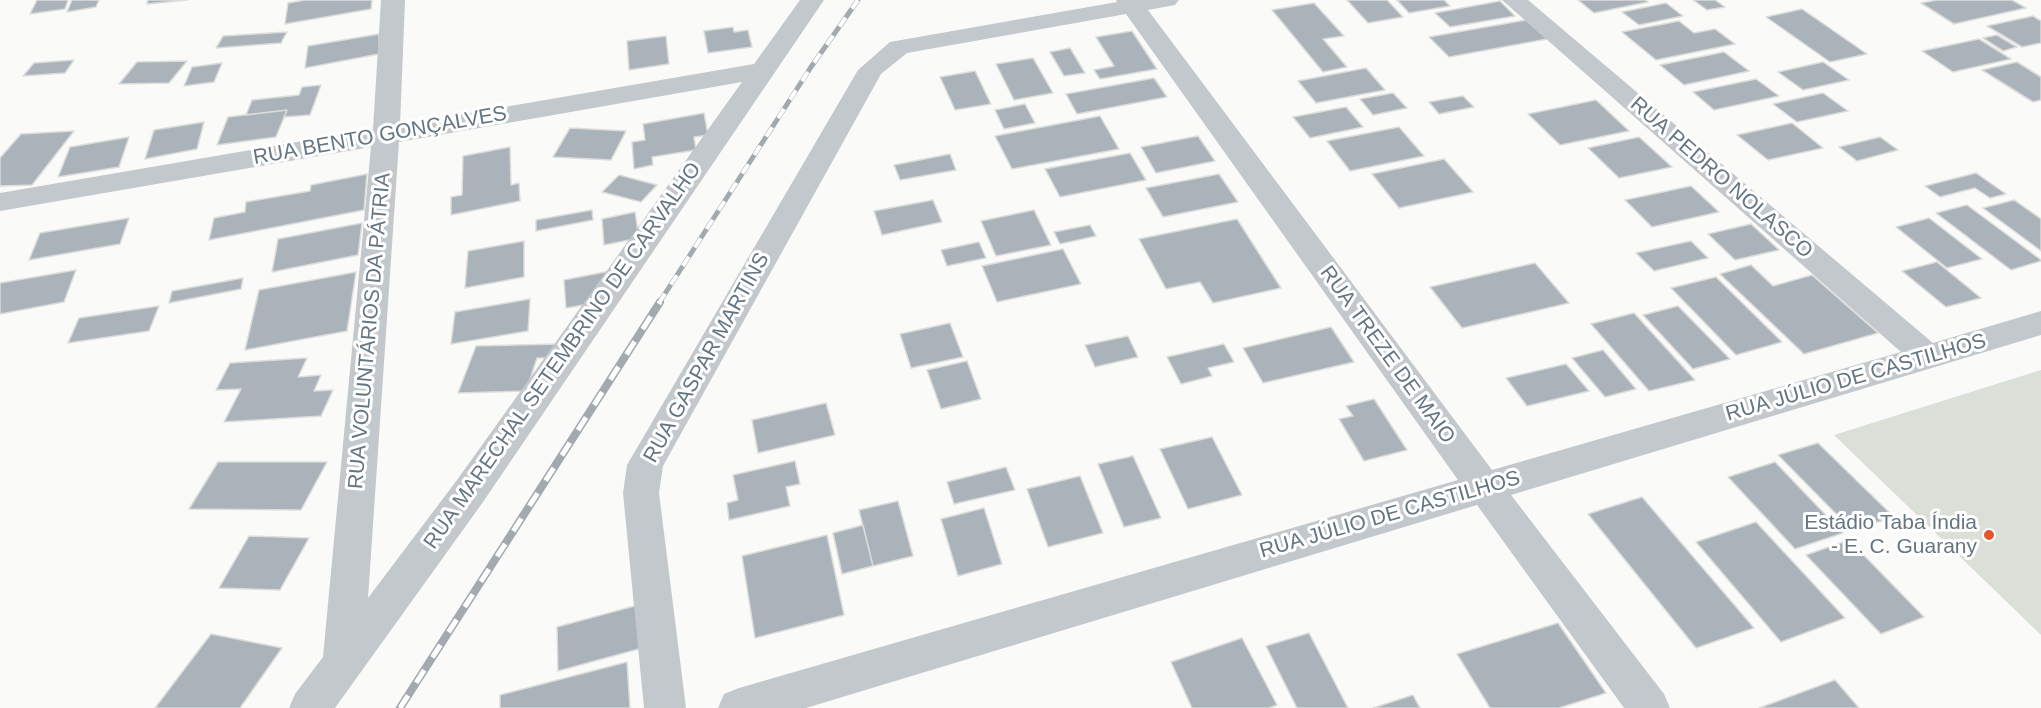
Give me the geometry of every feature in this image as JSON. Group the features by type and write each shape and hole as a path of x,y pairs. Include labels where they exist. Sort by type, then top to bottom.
{"street":[{"name":"RUA VOLUNTÁRIOS DA PÁTRIA","path":"343,662 386,134 393,0"},
{"name":"RUA MARECHAL SETEMBRINO DE CARVALHO","path":"310,708 477,481 641,249 760,71 812,0"},
{"path":"1130,3 1167,0"},
{"name":"RUA PEDRO NOLASCO","path":"1514,0 1928,357"},
{"name":"RUA GASPAR MARTINS","path":"665,708 641,493 645,465 871,70 899,47 1130,3"},
{"name":"RUA TREZE DE MAIO","path":"1130,3 1484,487 1649,708"},
{"name":"RUA BENTO GONÇALVES","path":"0,202 760,71"},
{"name":"RUA JÚLIO DE CASTILHOS","path":"739,708 2041,324"}],"shaded area":[{"name":"Estádio Taba Índia - E. C. Guarany","path":"2041,370 2041,635 1834,435"}],"building":[{"path":"37,0 68,0 65,9 30,14"},
{"path":"72,0 99,0 96,7 67,12"},
{"path":"148,0 187,0 147,4"},
{"path":"305,0 372,0 371,9 285,24 288,3"},
{"path":"1347,0 1387,0 1403,17 1368,23"},
{"path":"1397,0 1444,0 1450,6 1409,13"},
{"path":"1578,0 1645,0 1648,2 1594,13"},
{"path":"1693,0 1715,0 1725,7 1707,10"},
{"path":"1937,0 2012,0 2026,8 1954,24 1921,3"},
{"path":"1500,1 1515,16 1450,27 1435,13"},
{"path":"1314,3 1344,36 1323,39 1347,67 1323,72 1272,10"},
{"path":"1666,3 1683,16 1639,25 1622,12"},
{"path":"1802,9 1867,54 1830,62 1766,17"},
{"path":"2033,16 2041,21 2041,43 2022,47 1987,26"},
{"path":"1526,20 1547,39 1449,57 1429,37"},
{"path":"1679,21 1694,33 1715,29 1735,44 1656,60 1622,32"},
{"path":"733,27 734,32 748,30 752,47 708,53 704,31"},
{"path":"1132,31 1157,69 1100,79 1094,70 1114,66 1096,37"},
{"path":"287,32 281,43 216,48 223,36"},
{"path":"379,34 379,54 305,68 308,46"},
{"path":"1997,35 2017,47 2003,51 1983,38"},
{"path":"666,36 669,64 629,70 627,41"},
{"path":"1979,39 2011,59 1953,72 1922,51"},
{"path":"1070,48 1085,73 1064,76 1050,52"},
{"path":"1724,52 1749,71 1684,85 1660,65"},
{"path":"1033,58 1053,93 1014,100 996,64"},
{"path":"74,60 65,73 23,76 34,63"},
{"path":"187,61 169,83 119,84 137,62"},
{"path":"1823,62 1849,80 1803,90 1778,72"},
{"path":"2017,62 2041,77 2041,100 2033,102 1982,70"},
{"path":"222,63 214,82 184,86 192,67"},
{"path":"1366,68 1385,90 1316,103 1298,81"},
{"path":"975,71 991,104 955,110 940,77"},
{"path":"1154,78 1167,97 1077,114 1066,94"},
{"path":"1756,79 1779,96 1714,110 1693,92"},
{"path":"321,85 310,115 284,117 287,110 246,115 252,100 299,95 302,87"},
{"path":"1393,93 1407,108 1373,115 1360,99"},
{"path":"1823,93 1848,111 1797,122 1773,104"},
{"path":"1463,96 1474,107 1439,114 1429,102"},
{"path":"1596,100 1629,131 1560,145 1528,114"},
{"path":"1025,104 1035,123 1004,129 995,110"},
{"path":"1346,107 1363,127 1310,138 1293,117"},
{"path":"287,110 276,137 217,145 228,117"},
{"path":"704,113 708,135 694,137 696,150 652,157 653,165 634,169 632,142 645,140 643,124"},
{"path":"1100,116 1119,149 1012,169 995,136"},
{"path":"204,122 197,149 145,159 154,130"},
{"path":"1792,123 1823,148 1768,160 1737,135"},
{"path":"1399,127 1424,156 1350,171 1327,141"},
{"path":"570,128 626,131 611,160 553,157"},
{"path":"74,131 32,185 0,186 0,158 21,134"},
{"path":"1198,136 1215,161 1156,173 1141,147"},
{"path":"129,137 119,167 58,177 70,147"},
{"path":"1639,137 1672,167 1619,178 1588,148"},
{"path":"1880,137 1898,150 1857,161 1839,147"},
{"path":"510,147 511,185 519,183 520,201 451,215 451,197 462,195 463,156"},
{"path":"1130,153 1146,180 1060,197 1045,169"},
{"path":"950,154 956,170 900,180 894,165"},
{"path":"1444,159 1473,192 1399,208 1372,174"},
{"path":"1976,173 2006,194 1990,198 1975,188 1940,197 1925,186"},
{"path":"367,174 364,210 209,240 214,218 245,212 246,202 310,191 311,185"},
{"path":"1219,174 1238,202 1163,217 1146,188"},
{"path":"619,175 657,185 641,202 602,192"},
{"path":"1691,186 1719,212 1652,227 1625,200"},
{"path":"933,200 942,222 882,235 874,211"},
{"path":"2014,200 2041,219 2041,251 1983,208"},
{"path":"1967,205 2041,261 2011,270 1936,213"},
{"path":"592,210 593,220 536,231 536,220"},
{"path":"1034,210 1051,245 996,256 981,221"},
{"path":"635,212 639,238 604,245 602,219"},
{"path":"129,218 120,244 29,260 40,233"},
{"path":"1929,218 1982,259 1947,268 1896,227"},
{"path":"1237,219 1281,288 1213,303 1200,282 1166,289 1139,239"},
{"path":"362,223 358,255 272,272 278,239"},
{"path":"1751,224 1779,250 1735,260 1708,234"},
{"path":"1090,225 1096,236 1060,244 1054,232"},
{"path":"524,241 524,277 465,288 468,251"},
{"path":"1691,241 1708,258 1654,271 1636,253"},
{"path":"979,242 986,258 947,266 941,250"},
{"path":"1063,249 1081,284 997,302 982,266"},
{"path":"1937,262 1981,298 1946,307 1902,271"},
{"path":"1535,263 1569,303 1462,328 1430,287"},
{"path":"1751,265 1773,286 1812,275 1878,333 1804,354 1720,274"},
{"path":"76,270 64,302 0,314 0,283"},
{"path":"610,271 589,304 566,308 564,280"},
{"path":"356,272 347,331 245,350 259,290"},
{"path":"1716,277 1782,342 1736,355 1671,288"},
{"path":"243,278 241,289 169,303 172,291"},
{"path":"530,299 528,331 451,344 455,312"},
{"path":"159,306 149,331 68,343 79,318"},
{"path":"1678,306 1730,359 1693,369 1643,315"},
{"path":"1634,313 1695,380 1649,391 1591,324"},
{"path":"950,323 963,357 911,368 900,334"},
{"path":"1331,327 1354,362 1263,383 1243,348"},
{"path":"1128,336 1138,357 1095,367 1085,345"},
{"path":"558,344 554,358 537,358 526,391 458,393 476,346"},
{"path":"1224,344 1234,362 1208,368 1212,376 1181,384 1167,357"},
{"path":"1603,350 1636,389 1605,397 1572,358"},
{"path":"307,358 298,377 321,375 314,391 333,390 321,416 224,422 241,389 216,390 230,363"},
{"path":"967,361 981,399 941,409 927,370"},
{"path":"1566,364 1589,391 1527,406 1506,378"},
{"path":"1374,399 1407,450 1364,461 1339,419 1353,416 1346,406"},
{"path":"826,403 835,435 758,453 752,420"},
{"path":"1212,437 1242,495 1188,509 1160,449"},
{"path":"1818,443 1894,517 1852,530 1778,455"},
{"path":"1133,456 1161,518 1124,527 1098,464"},
{"path":"795,461 800,484 786,487 790,506 729,520 727,503 738,500 733,475"},
{"path":"218,462 327,462 301,510 189,509"},
{"path":"1775,462 1843,533 1795,549 1728,477"},
{"path":"1006,467 1015,490 954,504 947,482"},
{"path":"1080,476 1103,533 1048,547 1027,489"},
{"path":"1642,497 1754,628 1696,648 1588,514"},
{"path":"898,501 913,556 873,566 859,510"},
{"path":"984,508 1002,564 958,576 941,519"},
{"path":"1756,522 1845,618 1781,642 1696,542"},
{"path":"863,525 873,566 842,574 833,533"},
{"path":"827,535 844,615 755,638 742,556"},
{"path":"249,536 309,538 280,590 219,588"},
{"path":"1849,540 1924,617 1881,634 1806,555"},
{"path":"642,604 646,647 558,671 557,627"},
{"path":"1558,623 1606,693 1559,708 1490,708 1457,654"},
{"path":"1309,633 1348,708 1297,708 1266,646"},
{"path":"211,634 282,648 240,708 155,708"},
{"path":"1242,638 1277,705 1269,708 1192,708 1171,662"},
{"path":"627,662 630,708 500,708 500,695"},
{"path":"1835,680 1859,708 1759,708"},
{"path":"1413,695 1420,708 1373,708"}],"railway":[{"path":"659,303 811,67 858,0"},
{"path":"400,708 660,302"}],"place":[{"name":"Estádio Taba Índia - E. C. Guarany","path":"1989,535"}]}
